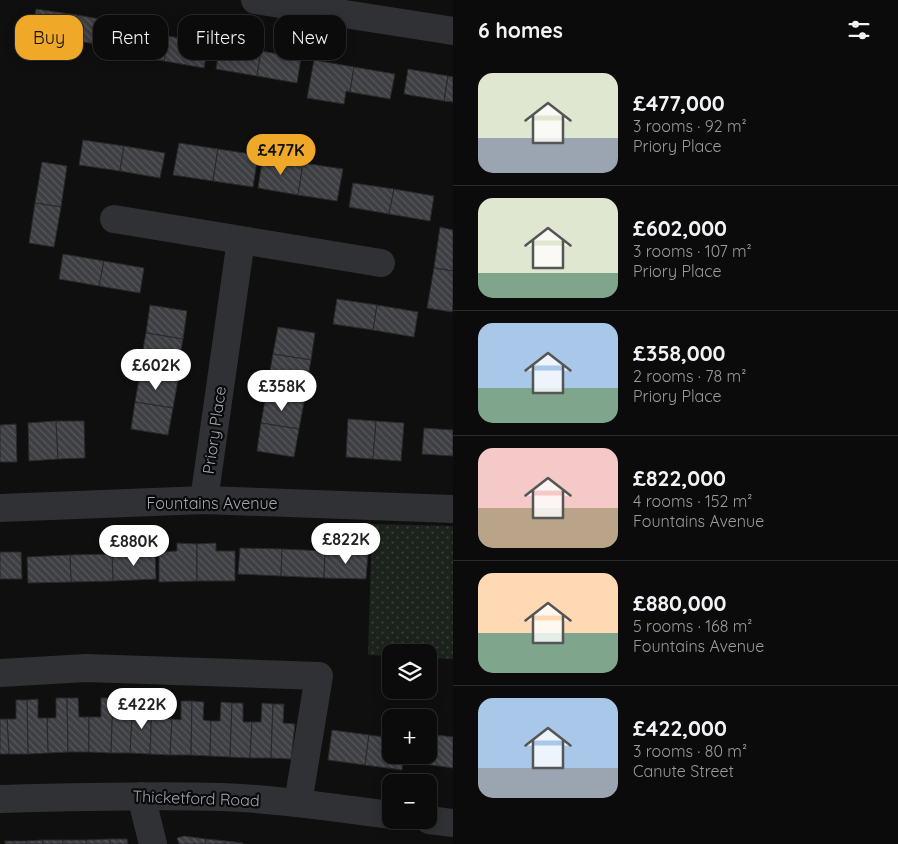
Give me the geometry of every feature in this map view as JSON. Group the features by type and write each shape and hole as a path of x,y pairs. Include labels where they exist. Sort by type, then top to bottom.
{"street":[{"path":"254,0 453,31"},
{"path":"114,219 380,263"},
{"name":"Priory Place","path":"204,500 241,240"},
{"name":"Fountains Avenue","path":"0,508 204,500 453,510"},
{"path":"0,673 86,668 319,676 298,803"},
{"path":"141,796 152,844"},
{"name":"Thicketford Road","path":"0,799 141,796 223,797 298,803 382,814"},
{"path":"437,821 453,823"}],"shaded area":[{"path":"372,524 453,526 453,659 437,658 437,644 382,644 382,656 368,655"}],"building":[{"path":"36,9 77,15 35,15"},
{"path":"83,16 93,18 93,44 83,42"},
{"path":"168,36 178,38 178,60 205,60 204,68 164,61 168,60"},
{"path":"264,52 274,53 274,60 301,60 297,83 257,76 260,60 264,60"},
{"path":"217,60 260,60 257,76 216,69"},
{"path":"314,60 354,67 350,92 346,91 344,104 307,98"},
{"path":"354,67 395,74 390,99 350,92"},
{"path":"408,69 448,76 444,101 404,94"},
{"path":"448,76 453,77 453,102 444,101"},
{"path":"83,140 124,146 120,171 79,165"},
{"path":"179,143 218,149 213,181 173,175"},
{"path":"124,146 165,153 160,178 120,171"},
{"path":"218,149 258,155 253,187 213,181"},
{"path":"263,156 303,163 298,195 258,188"},
{"path":"42,162 67,166 61,207 35,203"},
{"path":"303,163 343,169 337,201 298,195"},
{"path":"353,183 394,189 389,214 349,207"},
{"path":"394,189 434,196 430,221 389,214"},
{"path":"35,203 61,207 54,247 29,243"},
{"path":"440,227 453,230 453,271 434,268"},
{"path":"63,254 104,261 99,286 59,279"},
{"path":"104,261 144,268 140,293 99,286"},
{"path":"434,268 453,271 452,312 427,308"},
{"path":"337,299 377,305 373,330 333,324"},
{"path":"150,305 187,311 183,339 146,333"},
{"path":"377,305 418,312 414,337 373,330"},
{"path":"278,327 315,333 311,360 273,354"},
{"path":"146,333 183,339 178,366 141,360"},
{"path":"273,354 311,360 306,388 268,382"},
{"path":"140,374 178,380 173,408 135,402"},
{"path":"266,395 304,402 299,429 261,423"},
{"path":"135,402 173,408 168,435 131,429"},
{"path":"348,419 376,421 373,459 346,457"},
{"path":"56,421 58,459 29,461 28,423"},
{"path":"56,421 84,421 85,458 58,459"},
{"path":"376,421 404,423 401,461 373,459"},
{"path":"261,423 299,429 294,457 257,451"},
{"path":"16,424 17,462 0,462 0,425"},
{"path":"424,428 453,430 453,456 422,454"},
{"path":"177,543 197,544 197,581 159,582 159,552 177,551"},
{"path":"216,543 216,551 235,551 235,581 197,581 197,544"},
{"path":"240,548 282,549 281,576 238,574"},
{"path":"282,549 325,551 324,578 281,576"},
{"path":"325,551 368,553 366,579 324,578"},
{"path":"0,552 21,552 22,579 0,579"},
{"path":"155,553 156,579 113,581 112,554"},
{"path":"112,554 113,581 71,582 70,555"},
{"path":"70,555 71,582 28,583 27,557"},
{"path":"56,698 67,698 68,752 48,753 47,718 56,718"},
{"path":"67,698 78,698 79,717 89,717 89,752 68,752"},
{"path":"101,698 113,698 111,753 89,752 89,717 101,717"},
{"path":"113,698 124,699 123,718 132,718 130,753 111,753"},
{"path":"38,699 38,718 47,718 48,753 28,754 27,700"},
{"path":"141,699 152,700 150,754 130,753 132,718 141,718"},
{"path":"16,700 27,700 28,754 9,754 7,719 16,719"},
{"path":"152,700 163,700 163,719 172,719 170,755 150,754"},
{"path":"181,701 192,701 191,755 170,755 172,719 181,720"},
{"path":"192,701 204,702 203,720 211,721 210,756 191,755"},
{"path":"221,702 232,703 230,757 210,756 211,721 220,721"},
{"path":"232,703 243,703 243,722 252,722 250,758 230,757"},
{"path":"262,703 273,704 271,758 250,758 252,722 261,722"},
{"path":"273,704 284,704 283,723 295,724 291,759 271,758"},
{"path":"0,719 7,719 9,754 0,754"},
{"path":"332,730 369,735 365,765 328,760"},
{"path":"369,735 382,737 382,764 403,764 402,770 365,765"},
{"path":"437,735 453,737 453,768 424,764 437,764"},
{"path":"184,836 206,839 205,844 179,844 177,838"},
{"path":"110,839 110,844 86,844 86,840"},
{"path":"110,839 127,839 128,844 110,844"},
{"path":"206,839 226,841 225,844 205,844"},
{"path":"43,840 43,844 26,844 26,841"},
{"path":"43,840 63,840 63,844 43,844"},
{"path":"63,840 86,840 86,844 63,844"},
{"path":"5,841 26,841 26,844 5,844"},
{"path":"226,841 243,843 243,844 225,844"}]}
